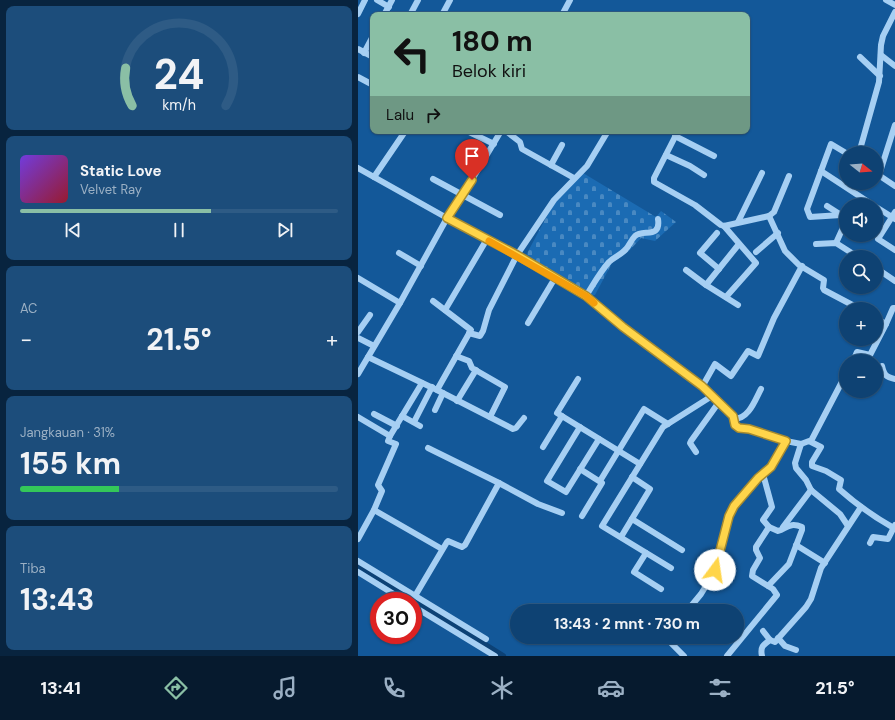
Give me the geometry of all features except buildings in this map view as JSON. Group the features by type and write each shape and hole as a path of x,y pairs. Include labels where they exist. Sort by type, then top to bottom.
{"street":[{"path":"358,14 365,0"},
{"path":"377,0 388,7"},
{"path":"386,12 392,0"},
{"path":"412,12 418,0"},
{"path":"444,12 450,0"},
{"path":"564,12 570,0"},
{"path":"886,0 895,5"},
{"path":"860,146 877,91 880,76 881,45 883,36 892,21 895,12"},
{"path":"364,53 370,42"},
{"path":"358,49 370,56"},
{"path":"881,55 895,66"},
{"path":"860,57 880,76"},
{"path":"358,77 370,83"},
{"path":"883,162 894,134 895,125"},
{"path":"374,177 403,134"},
{"path":"473,134 494,144"},
{"path":"358,374 400,304 447,218 463,195 499,134"},
{"path":"510,134 520,142 522,149 574,178"},
{"path":"469,333 480,336 489,310 517,255 554,200 587,166 606,134"},
{"path":"676,134 654,178 654,182 695,205 724,226 756,263 726,297"},
{"path":"678,134 714,156"},
{"path":"839,149 831,144 807,209 810,217 839,216"},
{"path":"551,165 562,145"},
{"path":"666,155 690,166 704,175"},
{"path":"358,168 517,255 586,296 623,327 702,386 733,416 737,427 749,429 786,441 801,444 806,441 811,441 821,446 812,462 812,466 826,471 841,480 839,489 882,522 894,526 888,539 885,540 874,537 870,543"},
{"path":"821,171 862,198"},
{"path":"738,222 762,173"},
{"path":"724,226 769,216 775,211 789,176"},
{"path":"883,178 895,186"},
{"path":"433,179 500,215"},
{"path":"827,206 839,213"},
{"path":"883,210 894,216 883,228"},
{"path":"769,216 785,250 802,266 824,280 824,290 847,302"},
{"path":"586,296 608,263 626,250 635,236 638,234 651,233 657,230 659,225 658,219"},
{"path":"717,232 700,253 719,269"},
{"path":"756,252 778,233"},
{"path":"836,243 839,236"},
{"path":"445,310 487,239"},
{"path":"883,242 895,250"},
{"path":"816,244 836,243 847,250"},
{"path":"706,285 739,244"},
{"path":"399,253 421,266"},
{"path":"702,386 715,364 731,376 748,351 758,356 774,318 802,266"},
{"path":"686,270 706,285 738,304"},
{"path":"883,273 895,281"},
{"path":"358,278 400,304"},
{"path":"528,323 555,278"},
{"path":"414,422 437,390 470,329 433,301"},
{"path":"871,354 893,308 895,308"},
{"path":"358,332 370,315"},
{"path":"358,338 374,346"},
{"path":"456,356 469,361 472,368 505,387 490,417"},
{"path":"368,357 514,429 524,418"},
{"path":"457,401 476,370"},
{"path":"883,373 886,376 895,379"},
{"path":"578,378 557,413 640,464"},
{"path":"358,539 374,510 382,491 378,485 396,444 388,441 390,436 422,383"},
{"path":"811,441 839,387"},
{"path":"734,419 745,415 750,410 761,389"},
{"path":"435,410 437,390"},
{"path":"671,568 602,526 662,427 712,396"},
{"path":"696,452 690,443 719,402"},
{"path":"582,516 602,483 600,481 644,409 668,424"},
{"path":"374,414 397,426"},
{"path":"402,416 420,426"},
{"path":"543,447 562,416"},
{"path":"358,418 390,436"},
{"path":"580,427 547,481 566,492 599,439"},
{"path":"693,604 712,576 729,516 734,506 758,478 771,467 786,441"},
{"path":"801,444 795,466 806,480 811,490 840,514 848,526"},
{"path":"428,448 538,504 562,514"},
{"path":"580,469 600,481"},
{"path":"763,474 772,507 763,520 769,527 778,531 790,525 802,527 787,567 768,586"},
{"path":"621,537 650,489 632,477"},
{"path":"417,592 448,541 462,547 465,545 499,483"},
{"path":"783,528 811,490"},
{"path":"762,631 770,640 774,642 806,608 818,581 820,571 861,507"},
{"path":"374,510 442,549"},
{"path":"632,519 682,550"},
{"path":"727,656 776,597 777,593 752,574 760,558 756,547 769,527"},
{"path":"796,545 825,563"},
{"path":"646,553 634,572 661,589"},
{"path":"358,561 408,592"},
{"path":"358,572 391,592"},
{"path":"422,600 486,640"},
{"path":"422,611 495,656"},
{"path":"778,638 785,646 796,650"},
{"path":"762,656 761,647 770,640"},
{"path":"672,644 684,656"}],"green space":[{"path":"583,173 656,217 661,211 676,222 655,241 641,238 629,251 612,263 595,295 579,297 524,259 556,199"}],"waterway":[{"path":"358,565 503,656"}],"slow traffic":[{"path":"489,241 517,255 586,296 594,303"}],"route":[{"path":"472,180 447,218 517,255 586,296 623,327 702,386 734,417 734,423 737,427 749,429 786,441 784,447 771,467 758,478 734,506 729,516 715,570"}]}
